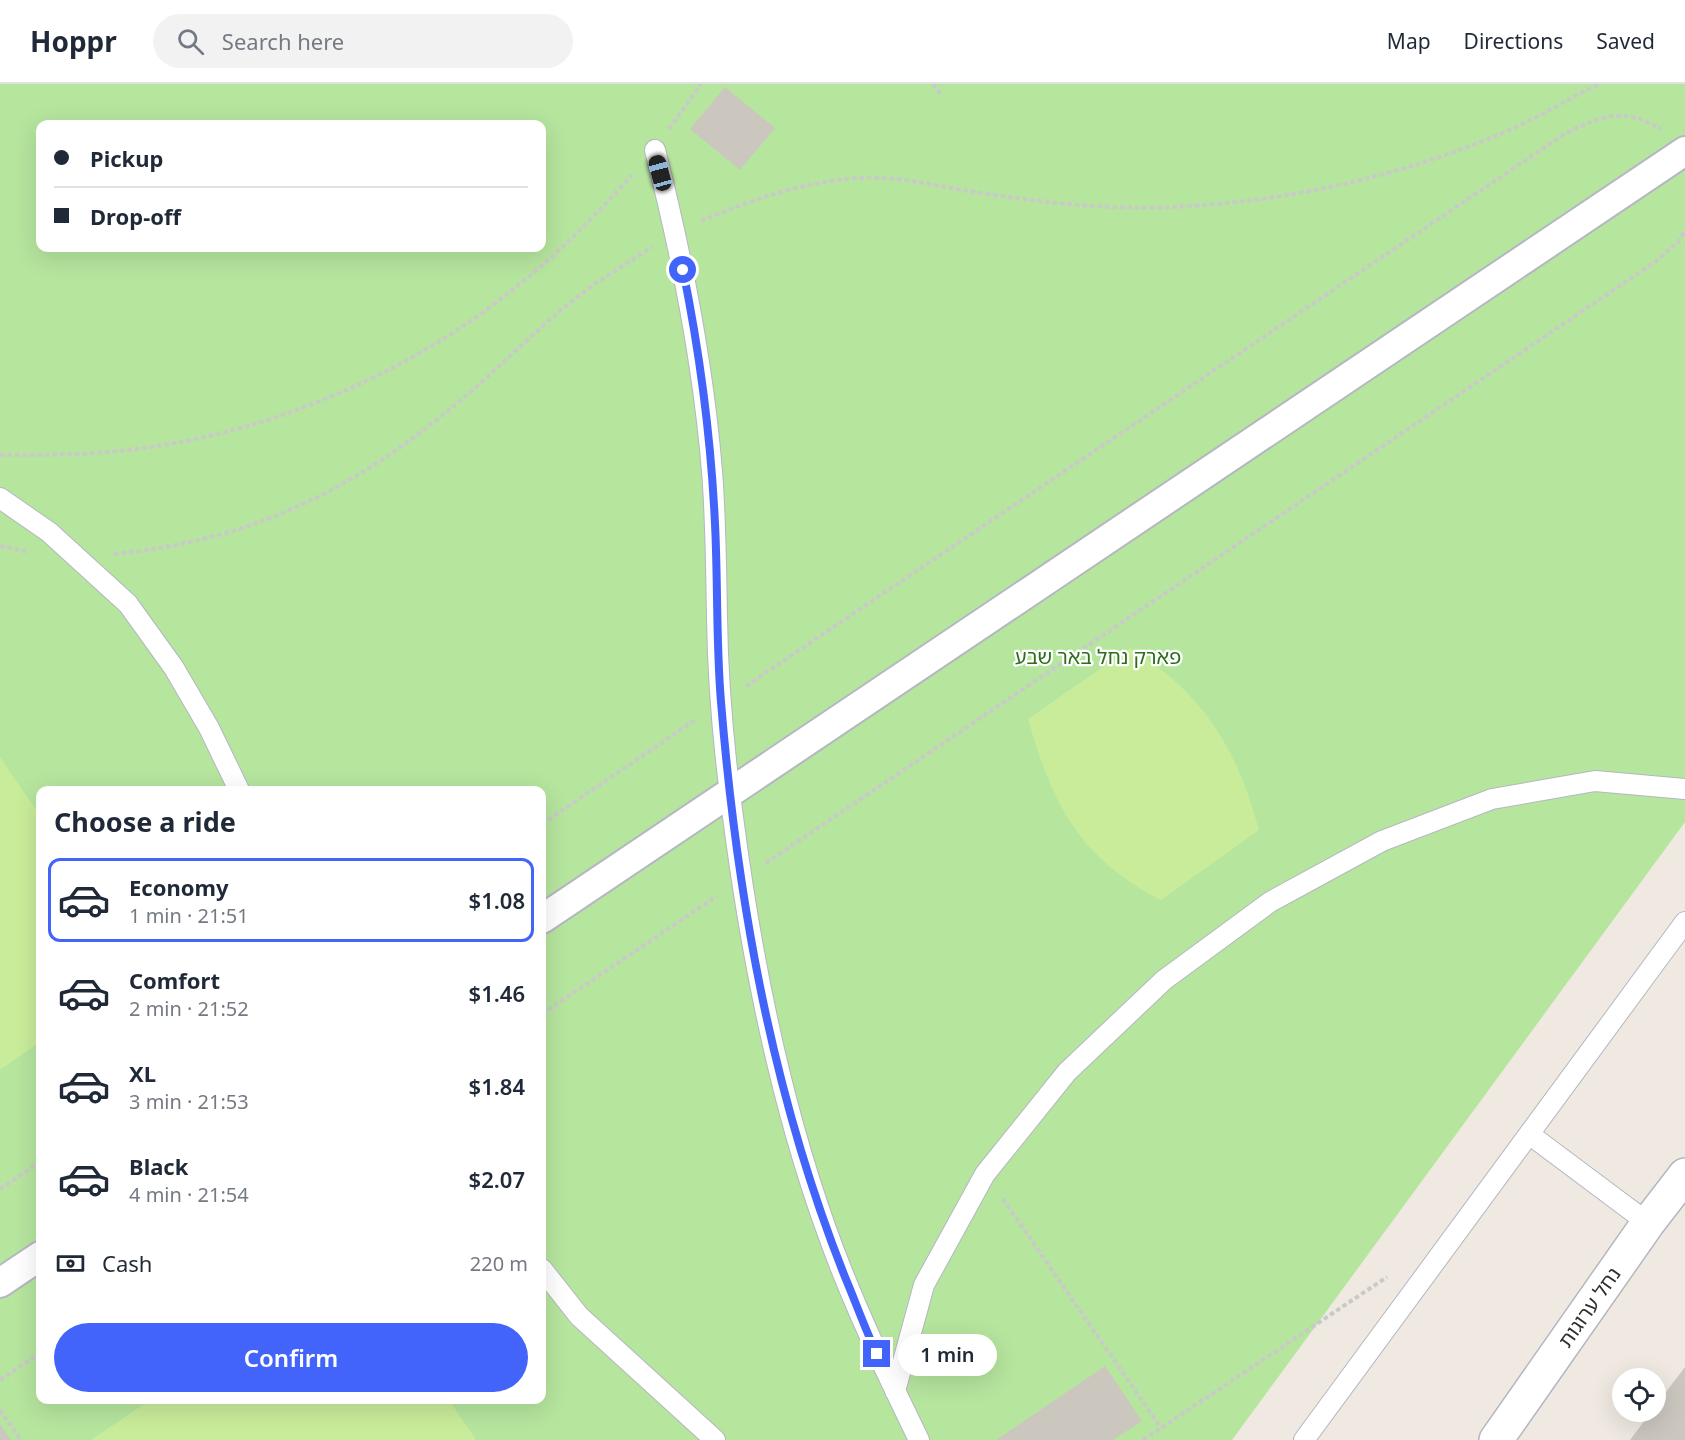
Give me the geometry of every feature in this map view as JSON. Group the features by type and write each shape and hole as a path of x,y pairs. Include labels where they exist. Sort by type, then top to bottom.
{"street":[{"path":"546,916 1684,152"},
{"name":"נחל ערוגות","path":"1496,1440 1648,1223 1685,1175"},
{"path":"0,1283 36,1259"}],"lane":[{"path":"654,150 676,234 695,334 708,428 715,523 721,703 746,916 766,1018 792,1121 825,1227 868,1335 919,1440"},
{"path":"0,498 49,532 128,604 174,668 209,728 236,786"},
{"path":"895,1391 924,1285 985,1174 1067,1072 1164,980 1281,896 1382,841 1492,799 1595,781 1685,789"},
{"path":"1304,1440 1685,922"},
{"path":"1529,1134 1648,1223"},
{"path":"546,1274 579,1316 715,1440"}],"path":[{"path":"0,455 60,455 136,449 213,435 290,413 366,381 441,340 515,289 586,226 654,150 701,84"},
{"path":"933,84 942,96"},
{"path":"0,546 41,555 77,556 132,552 230,532 282,514 335,489 393,453 468,394 578,297 619,267 676,234 742,204 783,191 821,182 858,178 892,178 1035,201 1108,207 1170,207 1232,203 1293,195 1355,182 1417,165 1479,142 1541,115 1600,84"},
{"path":"546,821 1563,135 1592,120 1620,115 1645,120 1666,132 1684,152"},
{"path":"546,1011 1655,262 1678,242 1685,230"},
{"path":"0,1189 36,1165"},
{"path":"985,1174 1161,1428"},
{"path":"1143,1440 1389,1276"},
{"path":"0,1380 36,1356"},
{"path":"0,1410 21,1440"}],"green space":[{"name":"פארק נחל באר שבע","path":"0,84 1685,84 1685,822 1232,1440 0,1440"},
{"path":"1130,648 1156,665 1178,684 1214,725 1240,773 1259,830 1161,900 1133,884 1109,866 1073,826 1059,803 1048,777 1028,719"},
{"path":"0,757 36,810 36,1045 0,1070"},
{"path":"144,1404 452,1404 476,1440 91,1440"}],"building":[{"path":"725,87 775,128 740,170 690,129"},
{"path":"1105,1366 1142,1421 1113,1440 996,1440"},
{"path":"1685,1367 1685,1440 1630,1440 1644,1422 1666,1422 1666,1392"},
{"path":"0,1424 11,1440 0,1440"}],"route":[{"path":"683,270 695,334 708,428 715,523 721,703 732,816 746,916 766,1018 792,1121 825,1227 877,1354"}]}
